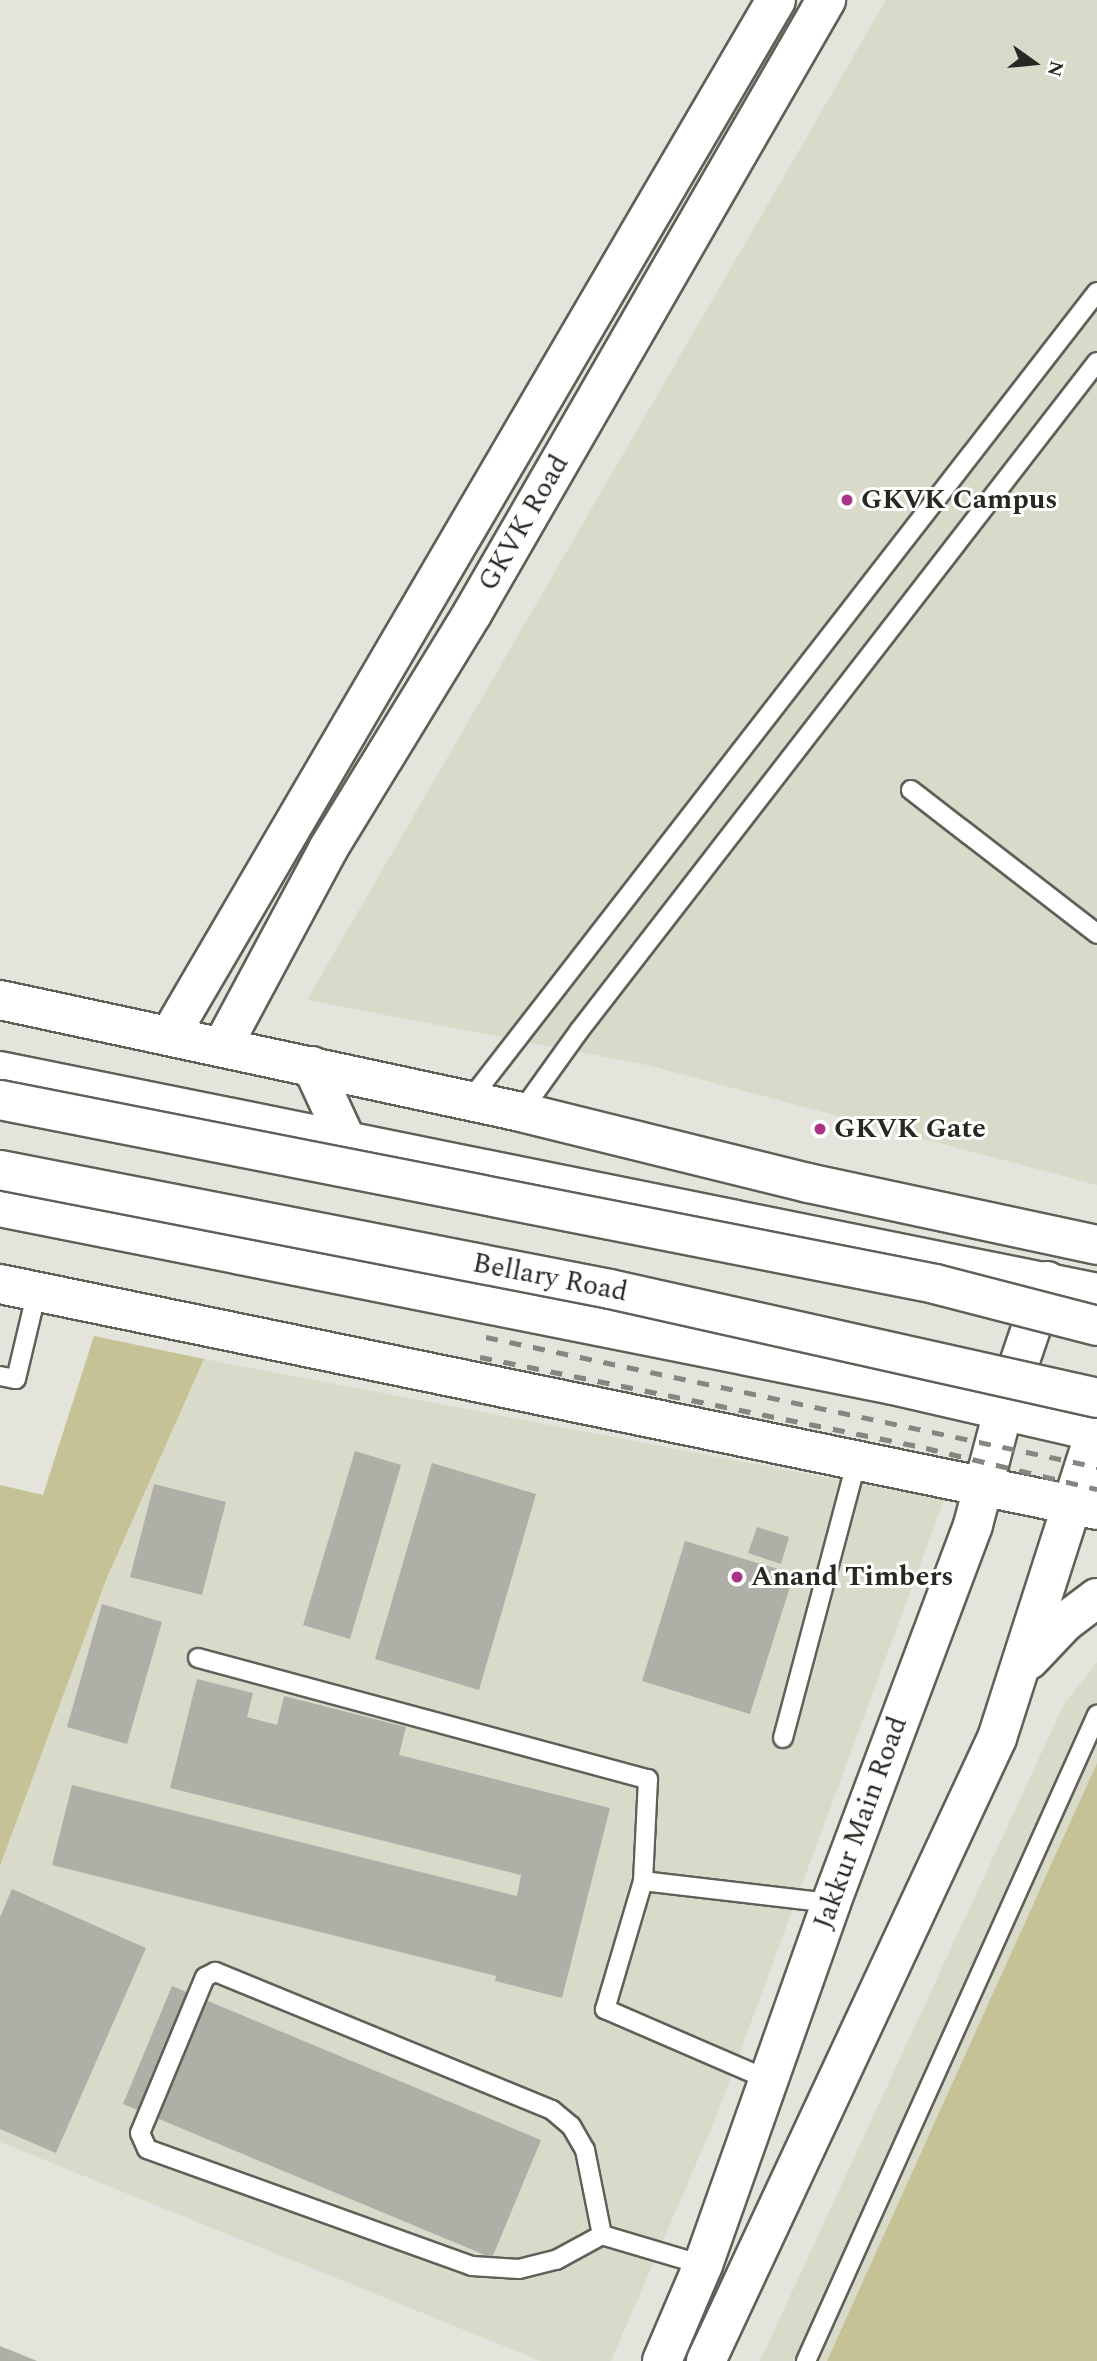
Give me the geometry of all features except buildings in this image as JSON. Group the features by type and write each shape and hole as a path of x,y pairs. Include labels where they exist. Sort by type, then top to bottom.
{"main road":[{"name":"GKVK Road","path":"170,1035 776,0"},
{"name":"GKVK Road","path":"222,1047 328,849 472,614 826,0"},
{"path":"0,1000 522,1112 808,1183 1097,1245"},
{"path":"312,1066 347,1142"},
{"path":"0,1071 1097,1293"},
{"path":"0,1100 935,1284 1097,1326"},
{"name":"Bellary Road","path":"0,1170 610,1289 1097,1422"},
{"name":"Bellary Road","path":"0,1207 1004,1408 1097,1422"},
{"name":"Jakkur Main Road","path":"662,2361 703,2265 831,1903 984,1484 1004,1408 1047,1281"},
{"path":"0,1284 856,1464 984,1484 1086,1507"},
{"path":"706,2361 998,1738 1020,1670 1086,1507 1097,1422"},
{"path":"1020,1670 1065,1622 1097,1598"}],"lane":[{"path":"469,1101 1097,292"},
{"path":"522,1112 579,1031 1097,362"},
{"path":"911,790 1097,934"},
{"path":"0,1376 16,1379 37,1291"},
{"path":"783,1738 856,1464"},
{"path":"198,1658 648,1779 643,1881 605,2009 769,2080"},
{"path":"806,2361 1097,1715"},
{"path":"643,1881 831,1903"},
{"path":"602,2235 585,2150 571,2126 552,2110 215,1972 205,1977 140,2133 147,2149 472,2266 519,2269 556,2260 602,2235 703,2265"}],"shaded area":[{"name":"GKVK Campus","path":"886,0 1097,0 1097,1185 647,1065 307,1000"},
{"path":"94,1336 204,1359 106,1580 0,1866 0,1485 43,1495"},
{"path":"204,1359 944,1500 715,2120 611,2361 541,2361 0,2142 0,1866 106,1580"},
{"path":"1097,1662 1097,2361 760,2361 1064,1704"},
{"path":"1097,1763 1097,2361 827,2361"}],"railway":[{"path":"486,1337 1097,1467"},
{"path":"480,1357 926,1448 1097,1489"}],"place":[{"name":"GKVK Campus","path":"847,500"},
{"name":"GKVK Gate","path":"820,1129"},
{"name":"Anand Timbers","path":"737,1577"}]}
